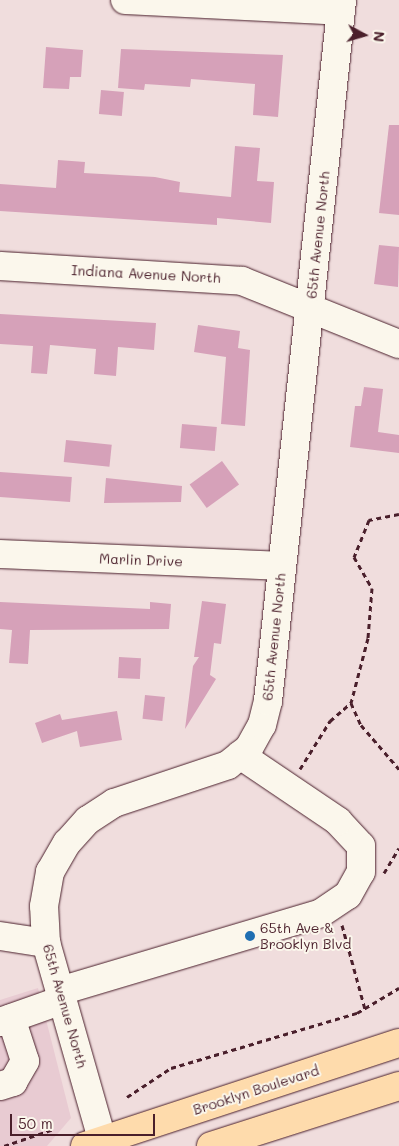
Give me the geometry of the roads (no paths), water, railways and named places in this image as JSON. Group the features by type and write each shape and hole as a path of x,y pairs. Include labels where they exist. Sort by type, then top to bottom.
{"main road":[{"name":"Brooklyn Boulevard","path":"97,1144 399,1042"},
{"path":"211,1146 399,1086"}],"street":[{"path":"125,0 342,6"},
{"name":"65th Avenue North","path":"97,1144 61,996 46,943 44,906 50,872 67,843 88,820 114,803 212,772 240,755 262,725 268,701 342,6"},
{"name":"Indiana Avenue North","path":"0,266 206,275 242,281 311,306 342,324 399,344"},
{"name":"Marlin Drive","path":"0,554 282,566"},
{"path":"0,1086 13,1082 25,1061 5,1020 61,996 321,912 348,895 361,872 360,846 338,821 240,755"},
{"path":"0,936 46,943"}],"place":[{"name":"65th Ave & Brooklyn Blvd","path":"250,936"}]}
